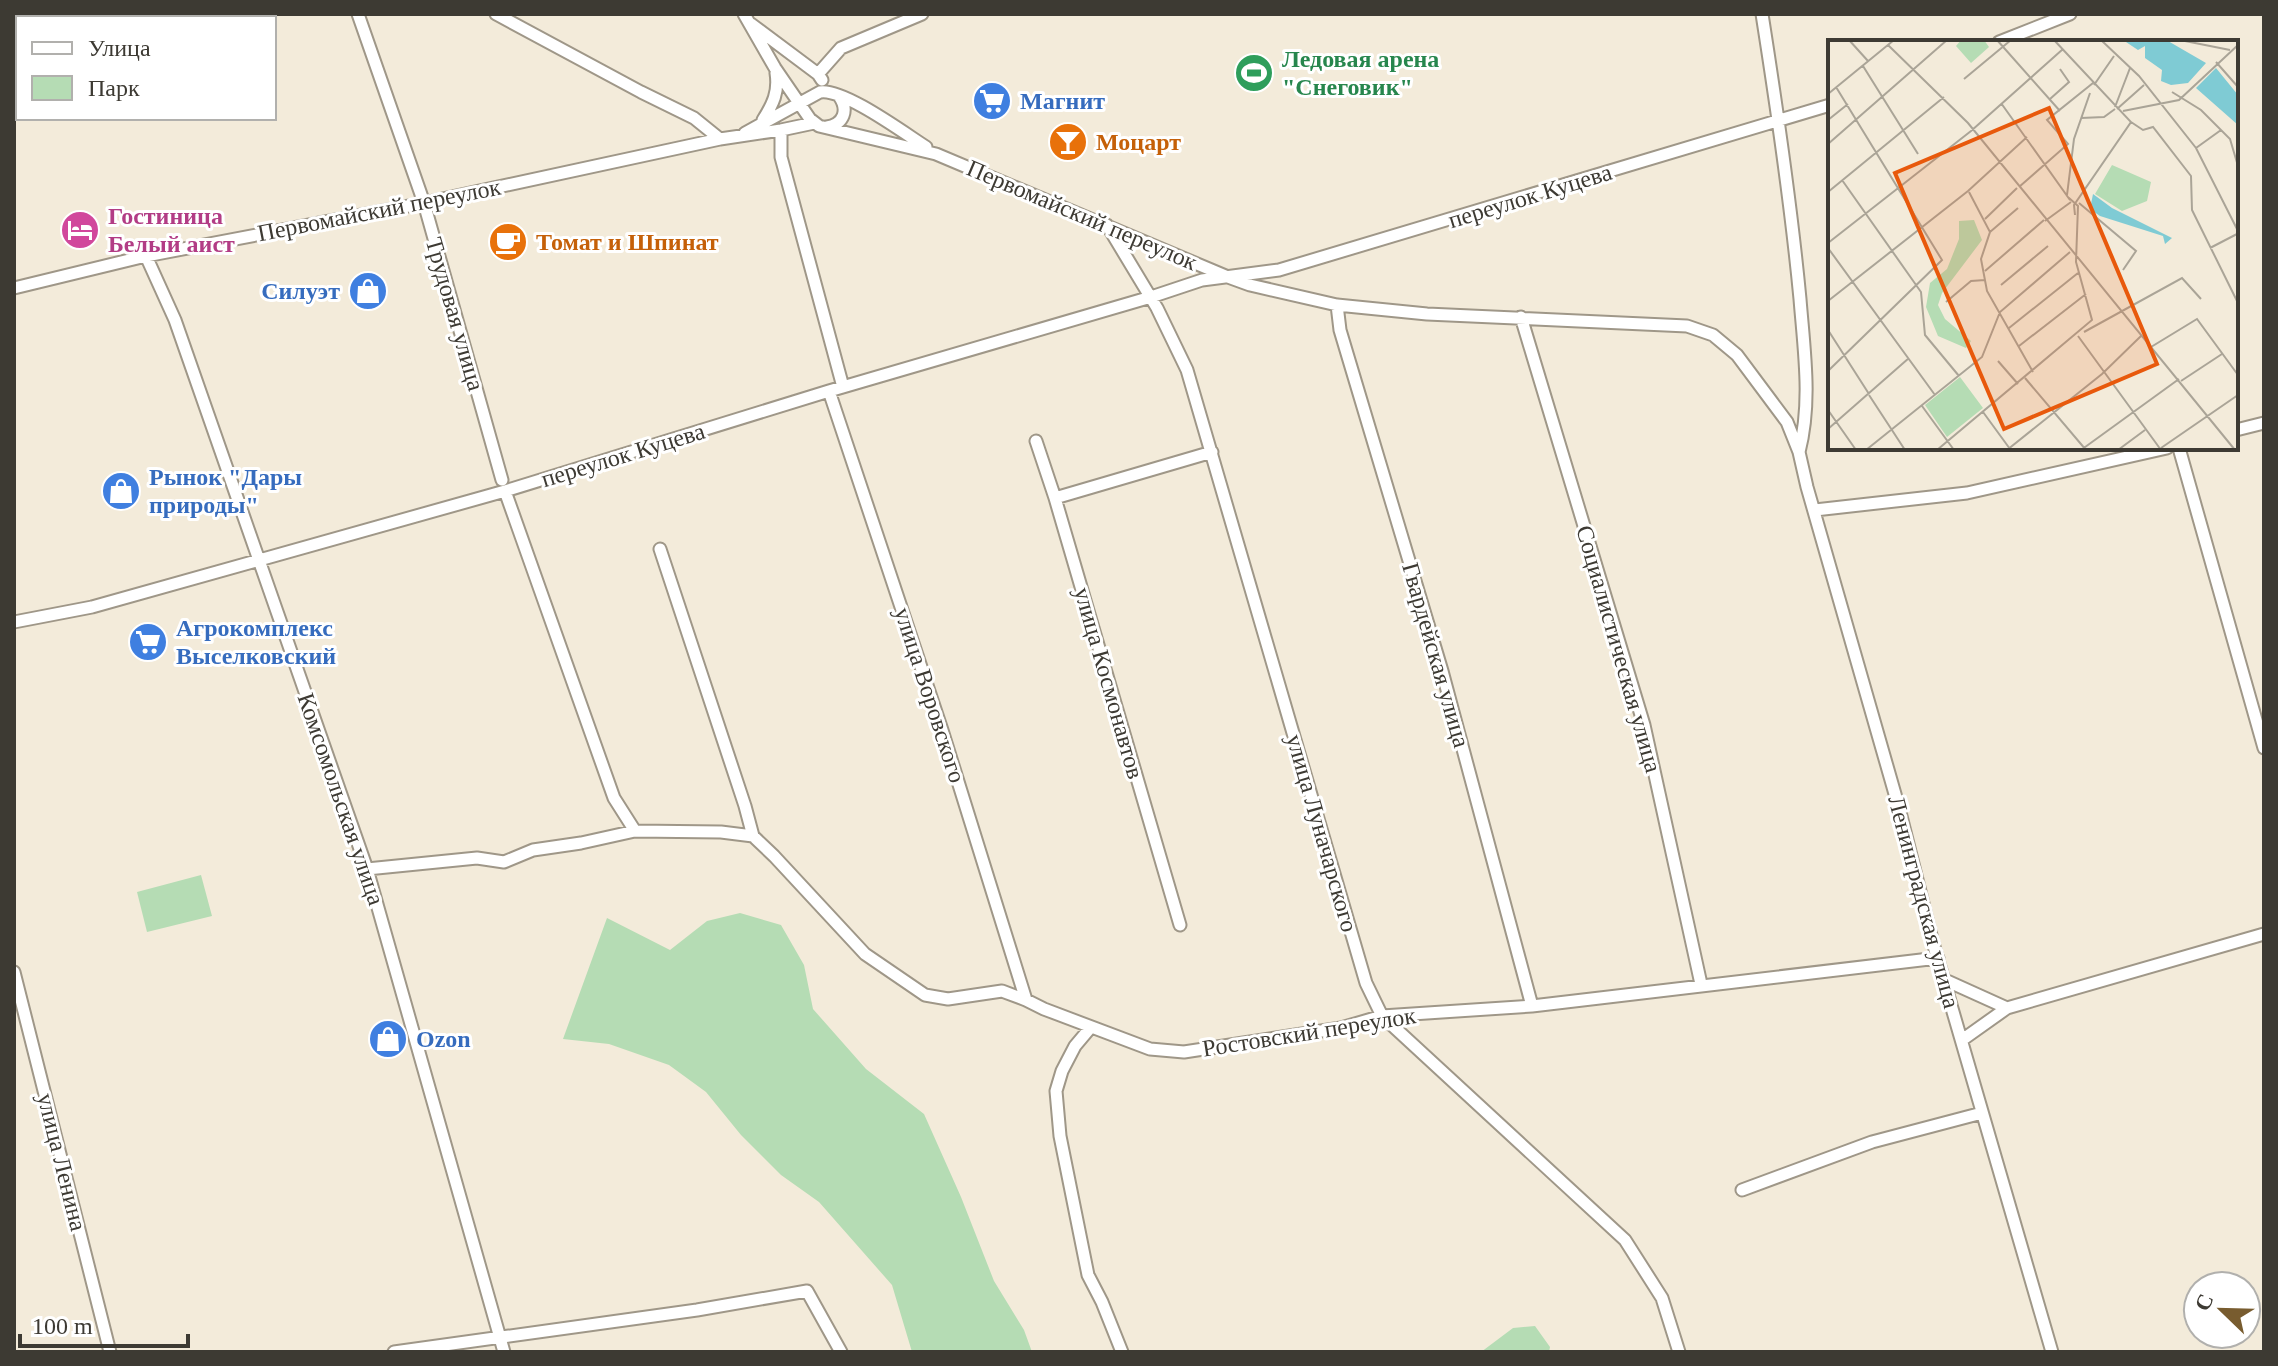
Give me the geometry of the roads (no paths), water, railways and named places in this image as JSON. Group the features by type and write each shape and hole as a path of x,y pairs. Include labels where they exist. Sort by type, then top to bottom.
{"street":[{"name":"Трудовая улица","path":"358,14 424,203 503,486 614,798 635,831"},
{"path":"496,14 694,118 720,139"},
{"path":"818,74 841,48 922,14"},
{"name":"Ленинградская улица","path":"1762,14 1794,240 1805,354 1807,410 1799,452"},
{"path":"2017,39 2070,14"},
{"path":"746,17 818,74 844,102 844,115 837,124 816,121 775,68 746,17"},
{"path":"761,123 776,96 775,68"},
{"name":"Первомайский переулок","path":"833,92 936,154"},
{"path":"816,121 809,103 815,94 833,92"},
{"name":"Первомайский переулок","path":"743,134 815,94"},
{"name":"переулок Куцева","path":"14,622 92,607 259,559 1151,297 1182,285 1279,270 1828,106"},
{"name":"Первомайский переулок","path":"14,288 146,256 424,203 816,121 936,154 1228,277"},
{"path":"781,130 781,157 843,387"},
{"name":"улица Луначарского","path":"1107,224 1151,297 1187,370 1366,983 1382,1016 1625,1240 1662,1298 1679,1352"},
{"name":"Комсомольская улица","path":"146,256 175,320 367,869 504,1352"},
{"name":"переулок Куцева","path":"1228,277 1337,305 1427,314 1687,326 1713,335 1737,355"},
{"name":"Гвардейская улица","path":"1337,305 1340,330 1442,671 1532,1006"},
{"name":"Социалистическая улица","path":"1521,317 1644,725 1701,984"},
{"name":"Ленинградская улица","path":"1737,355 1787,422 1799,452 1938,958 2052,1352"},
{"name":"улица Воровского","path":"829,391 938,715 1026,1000"},
{"path":"2238,430 2264,423"},
{"name":"улица Космонавтов","path":"1036,441 1180,925"},
{"path":"1815,510 1967,493 2158,450"},
{"path":"2180,450 2264,748"},
{"path":"1055,498 1212,452"},
{"name":"Ростовский переулок","path":"660,549 753,836 865,954 925,995 948,999 1002,991 1150,1049 1184,1052 1341,1028 1382,1016 1532,1006 1938,958"},
{"path":"367,869 477,858 504,862 533,850 635,831 721,832 753,836"},
{"path":"1962,1040 2007,1008 2264,934"},
{"name":"улица Ленина","path":"14,972 110,1352"},
{"path":"1945,980 2007,1008"},
{"path":"1091,1027 1075,1046 1056,1091 1060,1136 1088,1275 1122,1352"},
{"path":"1742,1190 1872,1142 1982,1113"},
{"path":"394,1352 697,1310 807,1291 841,1352"}],"place":[{"name":"Ледовая арена \"Снеговик\"","path":"1254,73"},
{"name":"Магнит","path":"992,101"},
{"name":"Моцарт","path":"1068,142"},
{"name":"Гостиница Белый аист","path":"80,230"},
{"name":"Томат и Шпинат","path":"508,242"},
{"name":"Силуэт","path":"368,291"},
{"name":"Рынок \"Дары природы\"","path":"121,491"},
{"name":"Агрокомплекс Выселковский","path":"148,642"},
{"name":"Ozon","path":"388,1039"}]}
